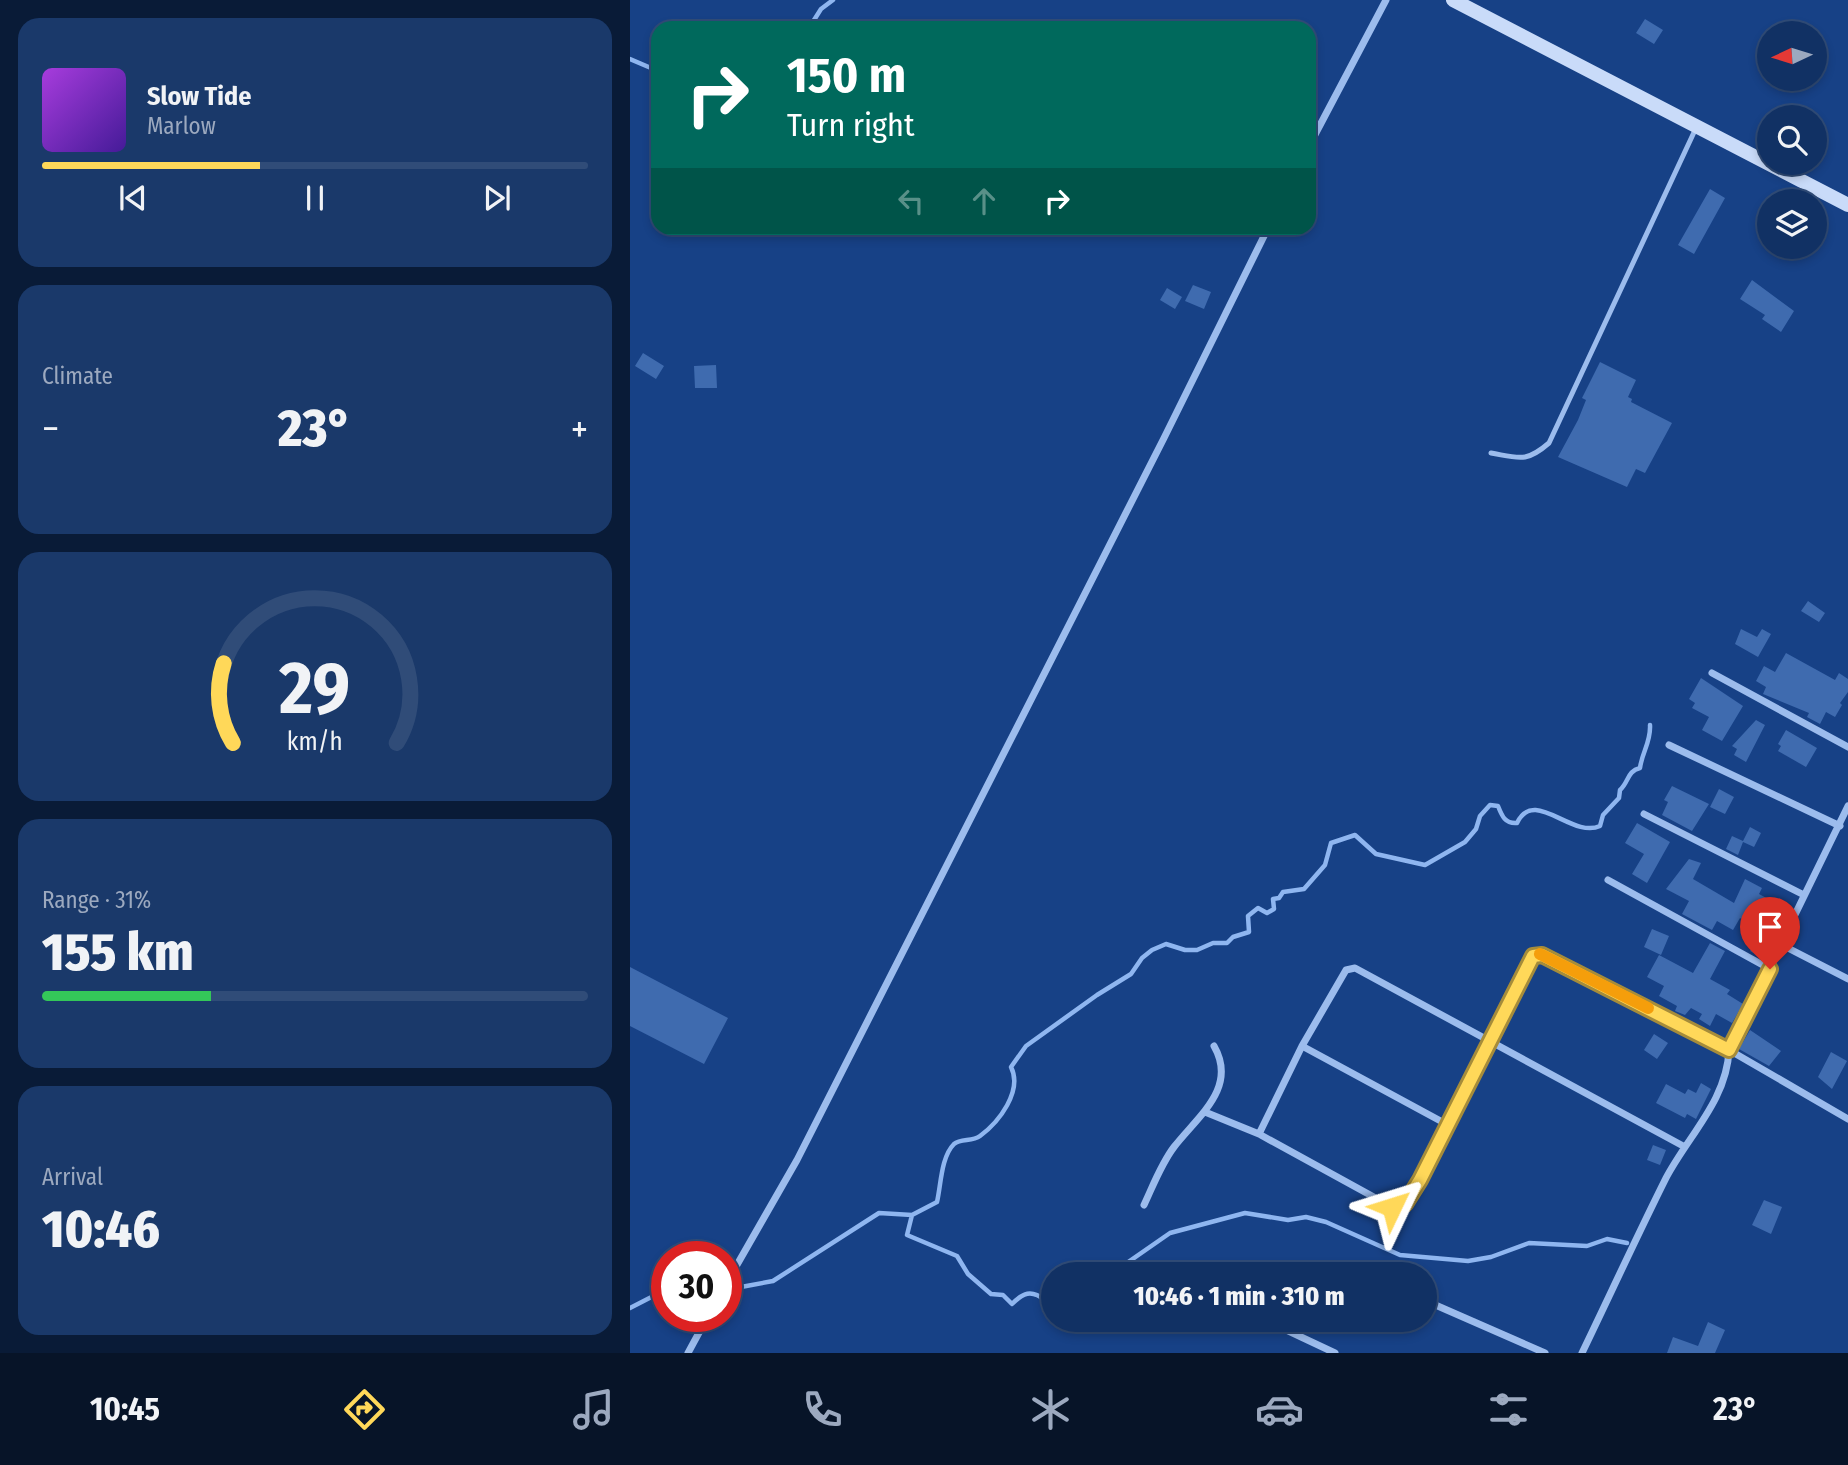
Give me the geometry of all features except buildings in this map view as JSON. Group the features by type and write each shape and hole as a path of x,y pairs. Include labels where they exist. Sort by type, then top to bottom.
{"street":[{"path":"1316,133 1386,0"},
{"path":"1453,0 1848,205"},
{"path":"742,1256 797,1160 1265,235"},
{"path":"1712,673 1848,747"},
{"path":"1669,745 1840,826"},
{"path":"1582,1353 1667,1177 1698,1130 1725,1078 1729,1050 1848,806"},
{"path":"1644,814 1804,895"},
{"path":"1608,880 1770,969"},
{"path":"1782,945 1848,979"},
{"path":"1205,1112 1259,1134 1397,1207 1405,1204 1533,956 1539,954 1729,1050 1848,1119"},
{"path":"1259,1134 1302,1046 1346,970 1350,968 1685,1147"},
{"path":"1144,1205 1173,1148 1205,1112 1223,1074 1222,1060 1214,1046"},
{"path":"1302,1046 1448,1125"},
{"path":"1437,1306 1545,1353"},
{"path":"688,1353 699,1332"},
{"path":"1290,1332 1335,1353"}],"lane":[{"path":"1491,453 1523,459 1535,455 1549,443 1696,128"}],"waterway":[{"path":"813,21 821,9 833,0"},
{"path":"630,59 651,68"},
{"path":"742,1287 773,1281 879,1213 912,1215 937,1202 946,1156 954,1144 980,1136 995,1123 1007,1105 1014,1086 1011,1067 1026,1046 1131,974 1142,958 1152,950 1166,944 1185,950 1197,950 1213,943 1227,943 1233,937 1249,932 1248,916 1258,908 1267,913 1274,909 1273,899 1279,898 1283,892 1304,889 1325,865 1331,843 1355,835 1376,854 1425,865 1465,842 1476,829 1480,816 1490,805 1498,806 1504,819 1513,823 1517,823 1524,813 1533,810 1578,826 1600,826 1603,815 1619,798 1620,790 1630,774 1640,768 1650,725"},
{"path":"1128,1262 1170,1233 1245,1213 1288,1220 1306,1217 1326,1222 1400,1255 1468,1261 1491,1257 1529,1243 1587,1246 1607,1239 1627,1243"},
{"path":"912,1215 907,1235 957,1256 968,1274 991,1294 1003,1295 1012,1304 1027,1294 1041,1298"},
{"path":"630,1308 651,1297"}],"slow traffic":[{"path":"1540,954 1648,1008"}],"route":[{"path":"1392,1207 1405,1204 1420,1180 1533,956 1542,955 1729,1050 1770,969"}]}
